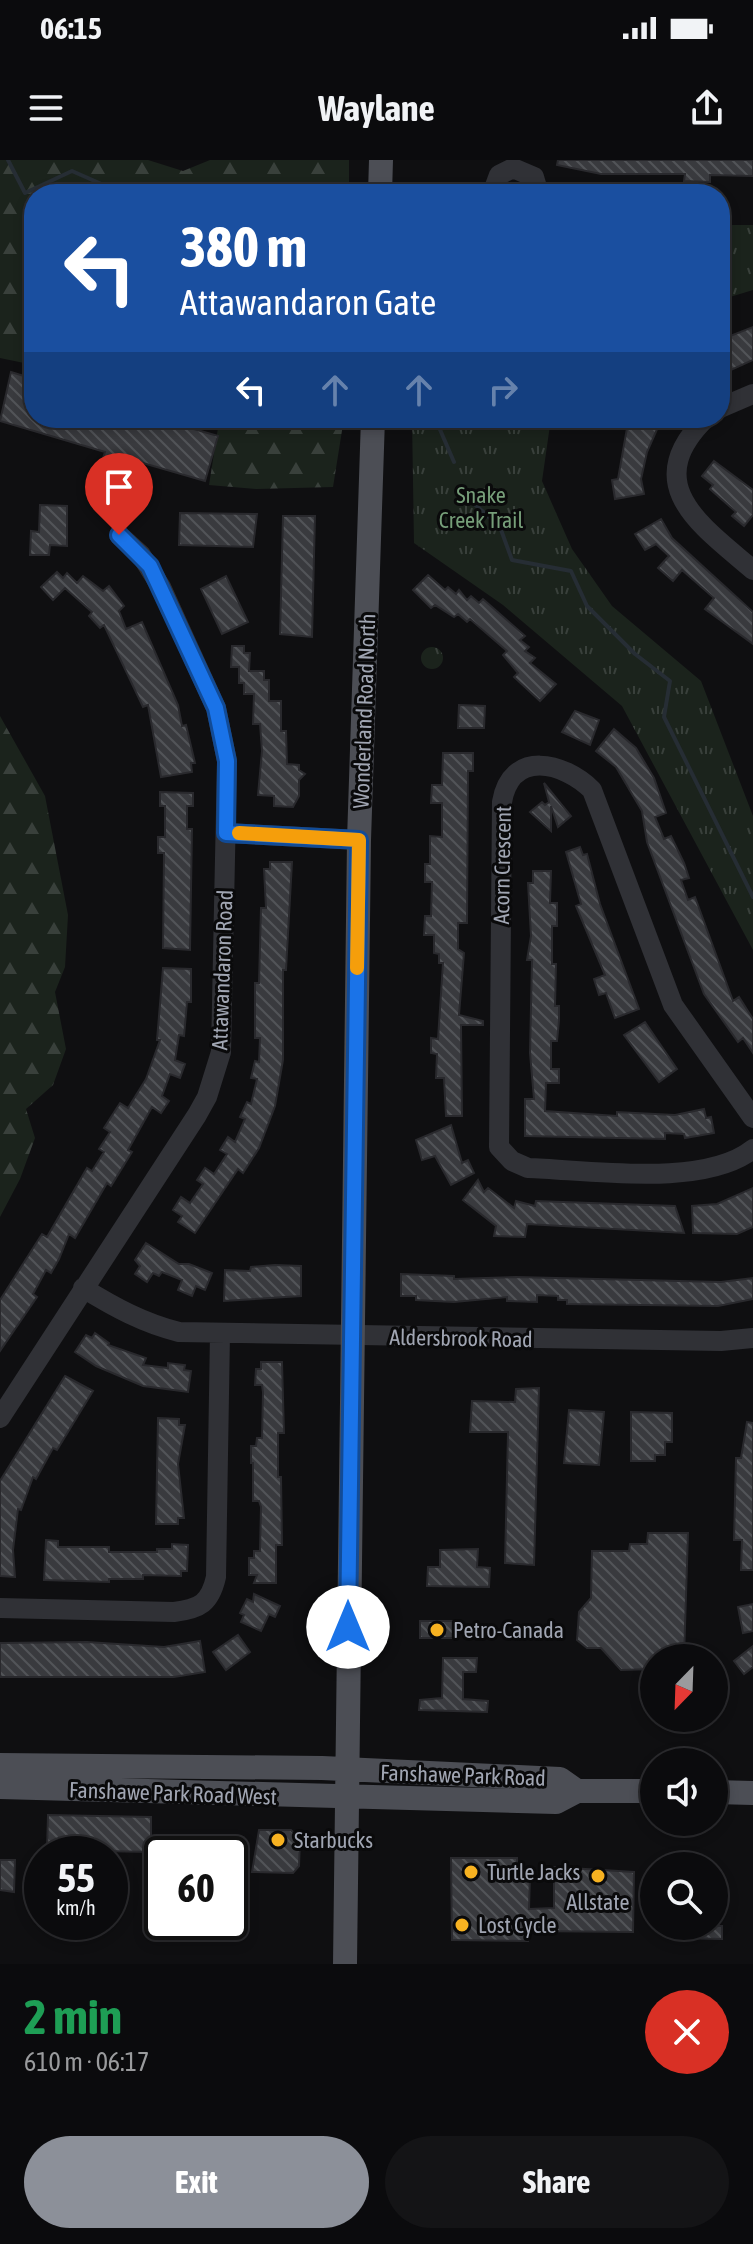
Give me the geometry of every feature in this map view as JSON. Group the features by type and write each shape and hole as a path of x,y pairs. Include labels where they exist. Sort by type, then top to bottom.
{"main road":[{"path":"380,184 381,160"},
{"name":"Wonderland Road North","path":"345,1964 350,1336 359,840 373,428"},
{"name":"Fanshawe Park Road West","path":"0,1765 346,1770"},
{"name":"Fanshawe Park Road","path":"346,1770 560,1779 577,1791"},
{"name":"Fanshawe Park Road West","path":"0,1787 346,1798"},
{"name":"Fanshawe Park Road","path":"346,1798 556,1802 577,1791 640,1791"},
{"path":"728,1792 753,1793"}],"street":[{"path":"494,184 506,170 532,166"},
{"path":"730,404 753,394"},
{"path":"696,428 678,459 679,498 696,521 753,570"},
{"name":"Attawandaron Road","path":"0,1418 197,1115 217,1069 223,1034 227,761 216,708 150,566 119,535"},
{"name":"Acorn Crescent","path":"753,1118 673,1005 592,790 576,774 560,767 544,764 524,770 509,781 502,802 499,1147 512,1161 528,1168 688,1173 723,1166 753,1149"},
{"path":"226,833 359,840"},
{"name":"Aldersbrook Road","path":"83,1288 153,1326 179,1332 721,1341 753,1338"},
{"path":"0,1608 174,1612 195,1610 209,1599 216,1577 220,1333"}],"green space":[{"path":"0,160 148,160 183,171 210,160 349,160 349,184 24,184 24,363 0,358"},
{"path":"730,225 753,225 753,290 730,297"},
{"path":"218,428 342,428 333,487 256,489 209,485"},
{"name":"Snake Creek Trail","path":"412,428 550,428 542,481 572,549 612,606 701,681 753,816 753,950 622,706 503,605 414,543"},
{"path":"432,647 440,650 443,658 440,666 432,669 424,666 421,658 424,650"},
{"path":"0,716 45,796 68,915 65,967 55,992 66,1049 53,1085 26,1109 35,1138 20,1179 0,1217"}],"building":[{"path":"558,160 753,160 753,176 710,175 710,182 684,181 685,174 601,174 557,165"},
{"path":"753,327 753,360 730,370 730,336"},
{"path":"11,372 24,376 24,428 190,428 218,436 205,481 129,459 126,468 102,461 105,452 0,421"},
{"path":"627,428 658,428 647,452 641,479 644,494 615,499 612,480 618,479"},
{"path":"714,461 753,490 753,515 744,526 732,516 736,512 710,489 713,485 702,476"},
{"path":"40,505 67,506 67,546 50,545 49,555 30,555 31,531 39,532"},
{"path":"180,513 257,514 253,547 179,545"},
{"path":"283,516 315,516 312,637 280,634"},
{"path":"661,519 672,538 753,612 753,644 705,609 714,598 682,570 673,581 658,568 669,556 656,544 645,550 635,534"},
{"path":"57,572 63,578 67,573 77,583 83,576 103,591 109,586 124,606 119,611 126,629 142,622 178,705 182,726 186,725 195,763 191,763 192,772 161,777 148,705 143,707 104,625 100,628 89,616 92,612 65,588 53,600 41,587"},
{"path":"428,575 445,590 448,587 456,594 459,590 467,600 471,596 479,603 483,599 525,636 520,640 529,647 525,651 535,658 530,663 556,684 540,701 514,677 518,673 503,655 507,651 470,619 467,622 458,614 454,617 435,605 431,608 413,590"},
{"path":"226,576 248,622 222,634 201,589"},
{"path":"232,646 244,646 244,653 250,653 249,671 264,671 264,680 269,680 269,701 281,701 281,731 286,731 287,764 299,765 299,770 305,774 299,780 299,796 293,807 274,806 274,796 258,795 262,751 260,724 253,724 254,694 244,694 244,683 239,683 239,667 231,667"},
{"path":"459,705 485,706 484,728 458,728"},
{"path":"575,711 599,720 590,745 562,732"},
{"path":"614,729 636,748 654,778 666,813 655,817 664,839 671,836 684,863 689,878 681,880 688,900 695,897 733,1001 739,997 753,1019 753,1053 743,1038 738,1042 704,994 647,842 642,811 616,767 596,751"},
{"path":"443,753 473,753 473,771 468,771 467,923 458,923 458,949 464,953 459,1015 483,1021 483,1025 461,1025 462,1116 446,1116 444,1078 436,1078 437,1054 431,1053 431,1038 438,1039 443,963 439,963 439,954 434,953 434,935 424,935 425,916 431,916 432,882 425,882 425,864 430,864 430,836 442,837 442,803 431,803 432,785 442,785"},
{"path":"544,783 571,816 558,827 551,806 551,831 530,812 542,802 545,805 549,802"},
{"path":"160,792 193,793 193,806 187,806 187,829 192,829 190,950 163,948 164,853 158,853 158,837 165,837 165,806 160,806"},
{"path":"580,847 583,855 587,854 600,904 639,1009 615,1018 606,993 599,995 594,979 605,975 576,906 581,904 566,852"},
{"path":"270,862 292,862 286,970 283,970 283,1060 275,1106 259,1148 243,1173 238,1169 195,1233 178,1222 182,1216 173,1210 181,1197 190,1203 203,1184 197,1180 205,1168 214,1174 227,1154 220,1150 228,1137 235,1142 245,1119 240,1117 247,1102 251,1104 257,1079 251,1078 255,1061 259,1062 260,1038 255,1038 255,983 259,983 261,908 266,908 264,869 270,869"},
{"path":"533,871 551,871 550,903 557,903 557,926 552,926 552,964 556,964 555,1006 559,1006 559,1021 557,1041 551,1041 551,1069 559,1069 559,1083 546,1083 545,1111 617,1116 617,1112 675,1115 704,1109 706,1118 711,1117 714,1133 685,1138 684,1134 665,1133 665,1139 525,1136 525,1099 534,1099 530,1053 532,960 527,960 531,936 528,883 533,883"},
{"path":"163,968 191,969 191,1002 187,1002 184,1036 179,1035 175,1060 185,1064 180,1078 170,1074 162,1096 169,1101 161,1113 152,1107 128,1150 132,1152 111,1186 107,1183 75,1238 69,1234 51,1273 46,1270 33,1294 37,1297 0,1351 0,1300 42,1234 47,1237 87,1168 92,1171 104,1152 99,1149 110,1132 104,1128 120,1103 128,1108 146,1079 160,1040 157,1040"},
{"path":"645,1022 677,1069 659,1082 624,1035"},
{"path":"451,1125 462,1163 468,1160 474,1173 451,1185 435,1156 422,1160 416,1140"},
{"path":"478,1180 484,1192 488,1188 514,1208 516,1201 535,1206 536,1201 675,1206 684,1233 527,1224 525,1237 494,1236 496,1226 463,1200"},
{"path":"753,1188 753,1227 737,1234 693,1233 692,1206 717,1204"},
{"path":"146,1243 179,1264 189,1264 212,1273 205,1290 196,1286 192,1296 178,1290 182,1280 162,1272 159,1276 153,1273 147,1282 135,1274 140,1266 135,1260"},
{"path":"301,1266 301,1296 224,1301 225,1270 250,1271 251,1267"},
{"path":"401,1274 454,1276 454,1279 516,1277 721,1282 753,1278 753,1299 718,1306 567,1304 567,1300 558,1300 558,1296 537,1295 537,1302 507,1301 507,1297 454,1302 416,1300 416,1296 401,1296"},
{"path":"95,1333 108,1345 146,1358 143,1365 168,1368 168,1363 185,1365 184,1370 191,1371 188,1392 143,1386 96,1366 75,1352 86,1335 92,1338"},
{"path":"261,1362 282,1362 284,1433 278,1433 278,1477 281,1477 282,1545 276,1545 276,1583 254,1583 257,1575 249,1575 249,1558 254,1558 254,1551 260,1551 261,1507 259,1501 253,1501 251,1446 256,1446 257,1438 262,1438 263,1392 262,1385 255,1385 256,1369 261,1369"},
{"path":"65,1376 93,1391 57,1450 53,1448 36,1479 33,1477 21,1510 18,1509 13,1550 15,1577 0,1576 0,1481"},
{"path":"539,1388 534,1565 505,1563 508,1432 470,1432 472,1401 515,1402 516,1389"},
{"path":"569,1410 604,1412 599,1465 564,1463"},
{"path":"631,1412 672,1413 672,1442 665,1442 665,1455 655,1455 655,1461 631,1461"},
{"path":"158,1418 179,1419 179,1425 185,1425 178,1464 184,1518 178,1518 178,1524 156,1524"},
{"path":"747,1422 753,1423 753,1570 741,1570 742,1540 734,1540 736,1458 741,1458"},
{"path":"648,1533 688,1533 684,1644 640,1644 640,1669 621,1670 601,1648 587,1648 577,1640 579,1612 591,1598 592,1551 629,1551 630,1544 647,1544"},
{"path":"46,1540 58,1541 58,1547 109,1547 109,1552 157,1552 157,1549 172,1549 172,1544 188,1545 187,1571 181,1571 181,1576 143,1575 143,1579 109,1579 109,1582 44,1580"},
{"path":"478,1549 477,1567 490,1568 489,1587 427,1586 428,1567 440,1567 440,1550"},
{"path":"254,1594 280,1606 275,1617 269,1614 261,1631 241,1622 244,1615 240,1613 247,1599 253,1602"},
{"path":"753,1604 753,1631 743,1633 738,1607"},
{"name":"Petro-Canada","path":"420,1621 454,1621 454,1638 420,1638"},
{"path":"238,1635 250,1652 226,1670 213,1652"},
{"path":"200,1641 205,1672 174,1677 0,1677 0,1643 87,1642 164,1647"},
{"path":"753,1646 753,1667 744,1674 734,1661"},
{"name":"Petro-Canada","path":"443,1658 477,1658 476,1672 463,1672 463,1699 488,1701 487,1712 419,1710 420,1700 442,1698"},
{"path":"48,1815 151,1817 151,1836 144,1836 144,1852 128,1852 128,1836 47,1836"},
{"path":"259,1830 291,1830 300,1840 299,1866 293,1873 252,1872"},
{"path":"451,1858 517,1858 517,1875 530,1875 529,1909 554,1908 554,1867 634,1872 633,1932 528,1931 528,1941 452,1940"},
{"path":"0,1860 15,1860 14,1892 0,1890"}],"waterway":[{"path":"8,160 24,191"},
{"path":"44,184 72,171 101,184"},
{"path":"439,428 454,462"},
{"path":"470,500 500,527 512,560 571,571 587,606 635,654 670,681 664,717 753,897"}],"slow traffic":[{"path":"239,833 359,840 357,968"}],"place":[{"name":"Petro-Canada","path":"437,1630"},
{"name":"Starbucks","path":"278,1840"},
{"name":"Turtle Jacks","path":"471,1872"},
{"name":"Allstate","path":"598,1876"},
{"name":"Lost Cycle","path":"462,1925"}],"route":[{"path":"119,535 150,566 216,708 227,761 226,833 359,840 348,1627"}]}
